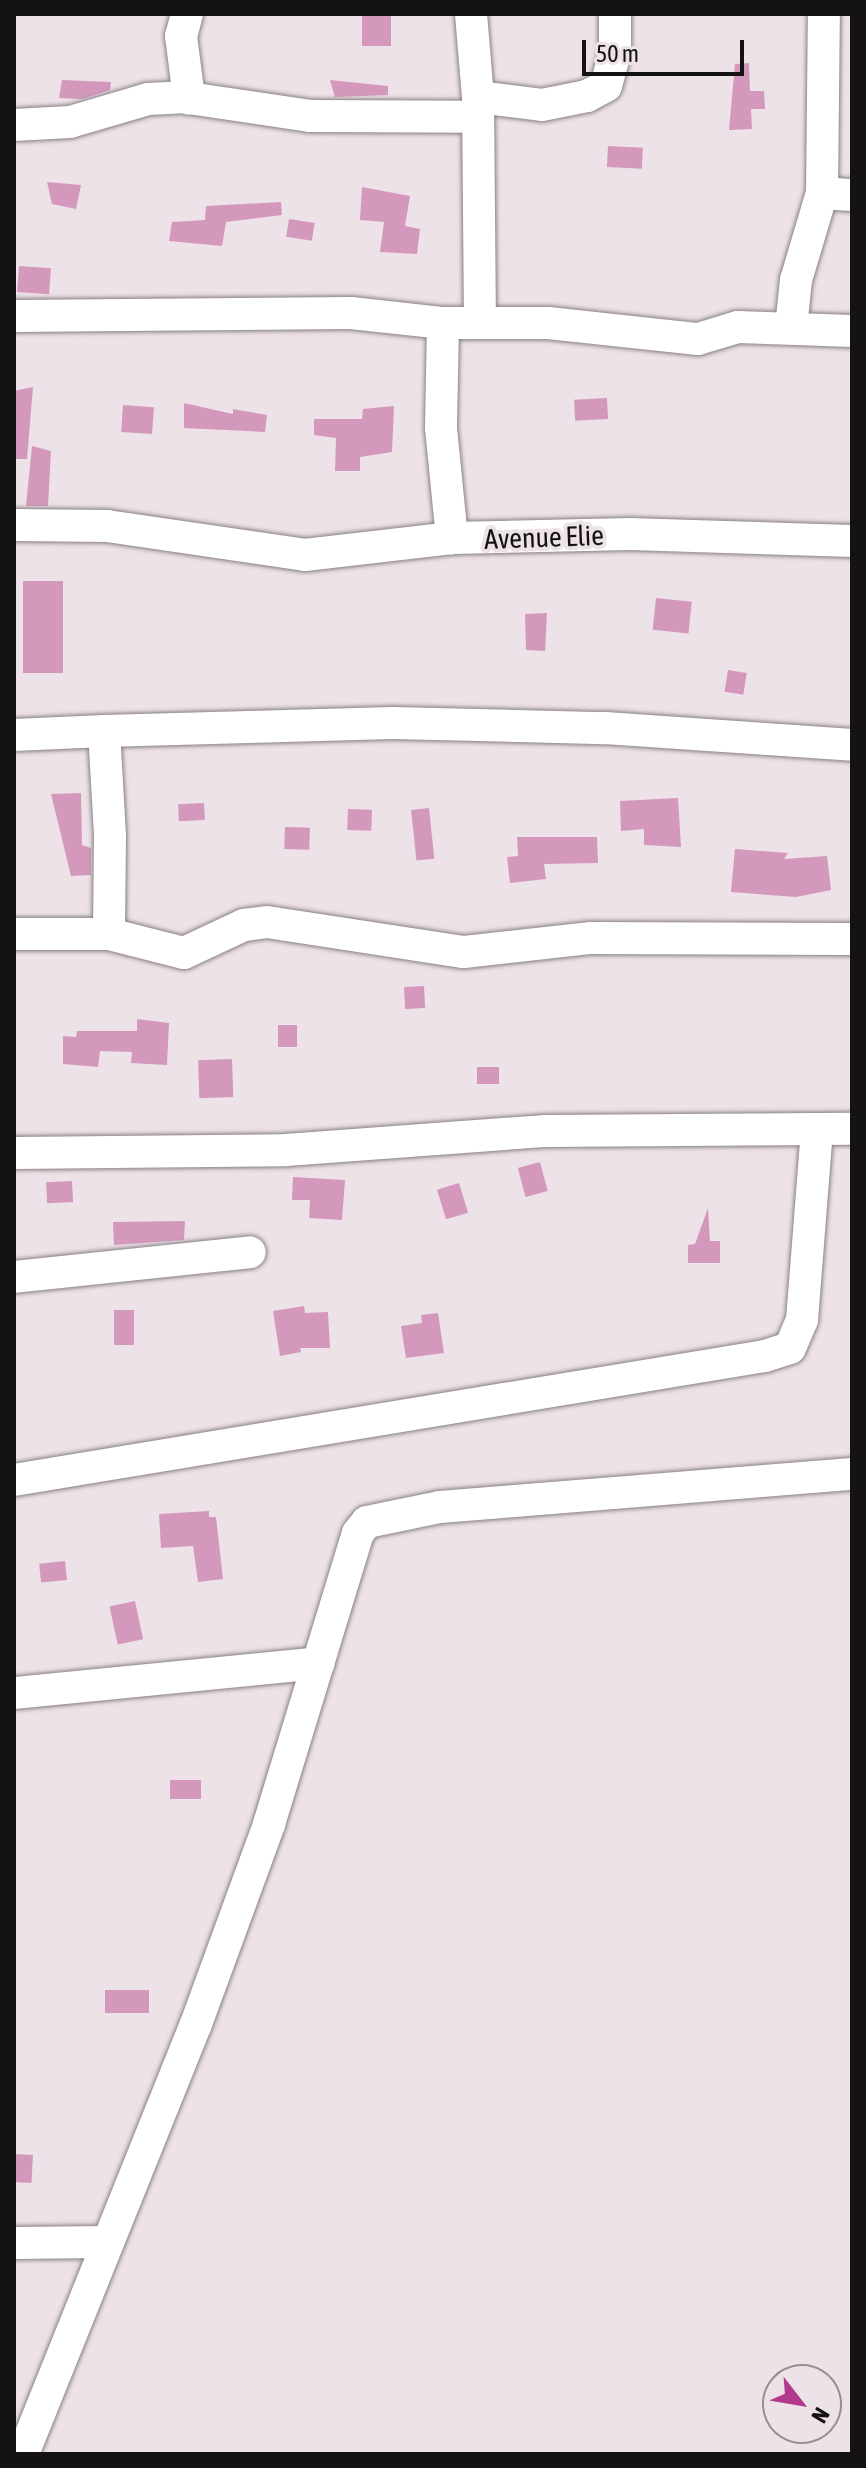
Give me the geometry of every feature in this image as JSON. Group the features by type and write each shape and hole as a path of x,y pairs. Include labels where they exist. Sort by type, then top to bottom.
{"street":[{"path":"187,14 181,36 189,98"},
{"path":"471,14 477,107 480,319"},
{"path":"14,125 70,122 148,99 189,98 310,116 542,105 587,96 606,86 615,52 615,14"},
{"path":"791,328 796,280 837,194 824,14"},
{"path":"14,316 351,313 443,323 480,319 698,339 738,327 852,331"},
{"name":"Avenue Elie","path":"443,323 441,428 452,538 630,534 852,541"},
{"path":"14,525 107,526 305,555 452,538"},
{"path":"14,735 408,723 605,728 852,745"},
{"path":"104,731 109,934"},
{"path":"14,934 109,934 184,953 244,925 267,922 464,952 591,938 852,939"},
{"path":"14,1153 286,1150 546,1131 852,1129"},
{"path":"14,1480 765,1356 790,1348 802,1320 817,1130"},
{"path":"14,1277 250,1252"},
{"path":"23,2454 196,2024 269,1824 358,1533 377,1518 440,1507 852,1474"},
{"path":"14,1693 319,1663"},
{"path":"14,2243 106,2242"}],"building":[{"path":"362,14 391,14 391,46 362,46"},
{"path":"749,63 750,91 764,91 765,109 751,109 752,129 729,130 735,64"},
{"path":"62,80 111,82 110,90 82,99 59,98"},
{"path":"330,80 388,86 388,95 335,97"},
{"path":"608,146 643,148 642,169 607,167"},
{"path":"47,182 81,185 76,209 52,204"},
{"path":"362,187 410,196 405,226 420,229 417,254 380,252 384,222 360,220"},
{"path":"281,202 282,215 226,222 222,246 169,241 172,222 205,220 206,206"},
{"path":"289,219 315,223 312,241 286,237"},
{"path":"19,266 51,268 49,294 17,292"},
{"path":"33,387 27,459 14,459 14,391"},
{"path":"607,398 608,419 575,421 574,400"},
{"path":"184,403 233,414 233,409 267,415 265,432 184,428"},
{"path":"123,405 154,407 152,434 121,432"},
{"path":"394,406 392,452 360,457 360,471 335,471 336,438 314,435 314,419 362,419 363,409"},
{"path":"32,446 51,451 48,506 26,506"},
{"path":"23,581 63,581 63,673 23,673"},
{"path":"656,598 692,602 688,634 653,630"},
{"path":"547,613 545,651 526,650 525,614"},
{"path":"728,670 747,673 743,695 725,692"},
{"path":"81,793 82,845 91,848 91,875 71,876 51,794"},
{"path":"678,798 681,847 644,845 644,829 621,831 620,801"},
{"path":"204,803 205,820 179,821 178,804"},
{"path":"429,808 434,859 416,861 411,810"},
{"path":"348,809 372,810 371,831 347,830"},
{"path":"285,827 310,828 309,850 284,849"},
{"path":"517,837 597,837 598,863 544,864 546,879 510,883 507,857 518,856"},
{"path":"735,849 788,853 784,859 827,856 831,890 796,897 731,892"},
{"path":"424,986 425,1008 405,1009 404,987"},
{"path":"137,1019 169,1023 167,1065 131,1063 132,1052 100,1051 98,1067 63,1064 63,1036 76,1037 77,1031 137,1031"},
{"path":"278,1025 297,1025 297,1047 278,1047"},
{"path":"232,1059 233,1097 199,1098 198,1060"},
{"path":"477,1067 499,1067 499,1084 477,1084"},
{"path":"540,1162 548,1191 526,1197 518,1168"},
{"path":"293,1177 345,1180 342,1220 309,1218 310,1200 292,1200"},
{"path":"72,1181 73,1202 47,1203 46,1182"},
{"path":"459,1183 468,1213 446,1219 437,1190"},
{"path":"708,1208 710,1241 720,1241 720,1263 688,1263 688,1245 695,1244"},
{"path":"185,1221 184,1240 114,1245 113,1222"},
{"path":"304,1306 305,1313 328,1312 330,1348 300,1348 301,1352 280,1356 273,1311"},
{"path":"114,1310 134,1310 134,1345 114,1345"},
{"path":"438,1313 444,1353 406,1358 401,1326 422,1323 421,1315"},
{"path":"209,1511 209,1517 216,1517 223,1579 198,1582 193,1546 161,1548 159,1514"},
{"path":"65,1561 67,1580 41,1583 39,1564"},
{"path":"135,1601 143,1639 118,1645 110,1606"},
{"path":"170,1780 201,1780 201,1799 170,1799"},
{"path":"105,1990 149,1990 149,2013 105,2013"},
{"path":"14,2154 33,2155 32,2183 14,2182"}]}
